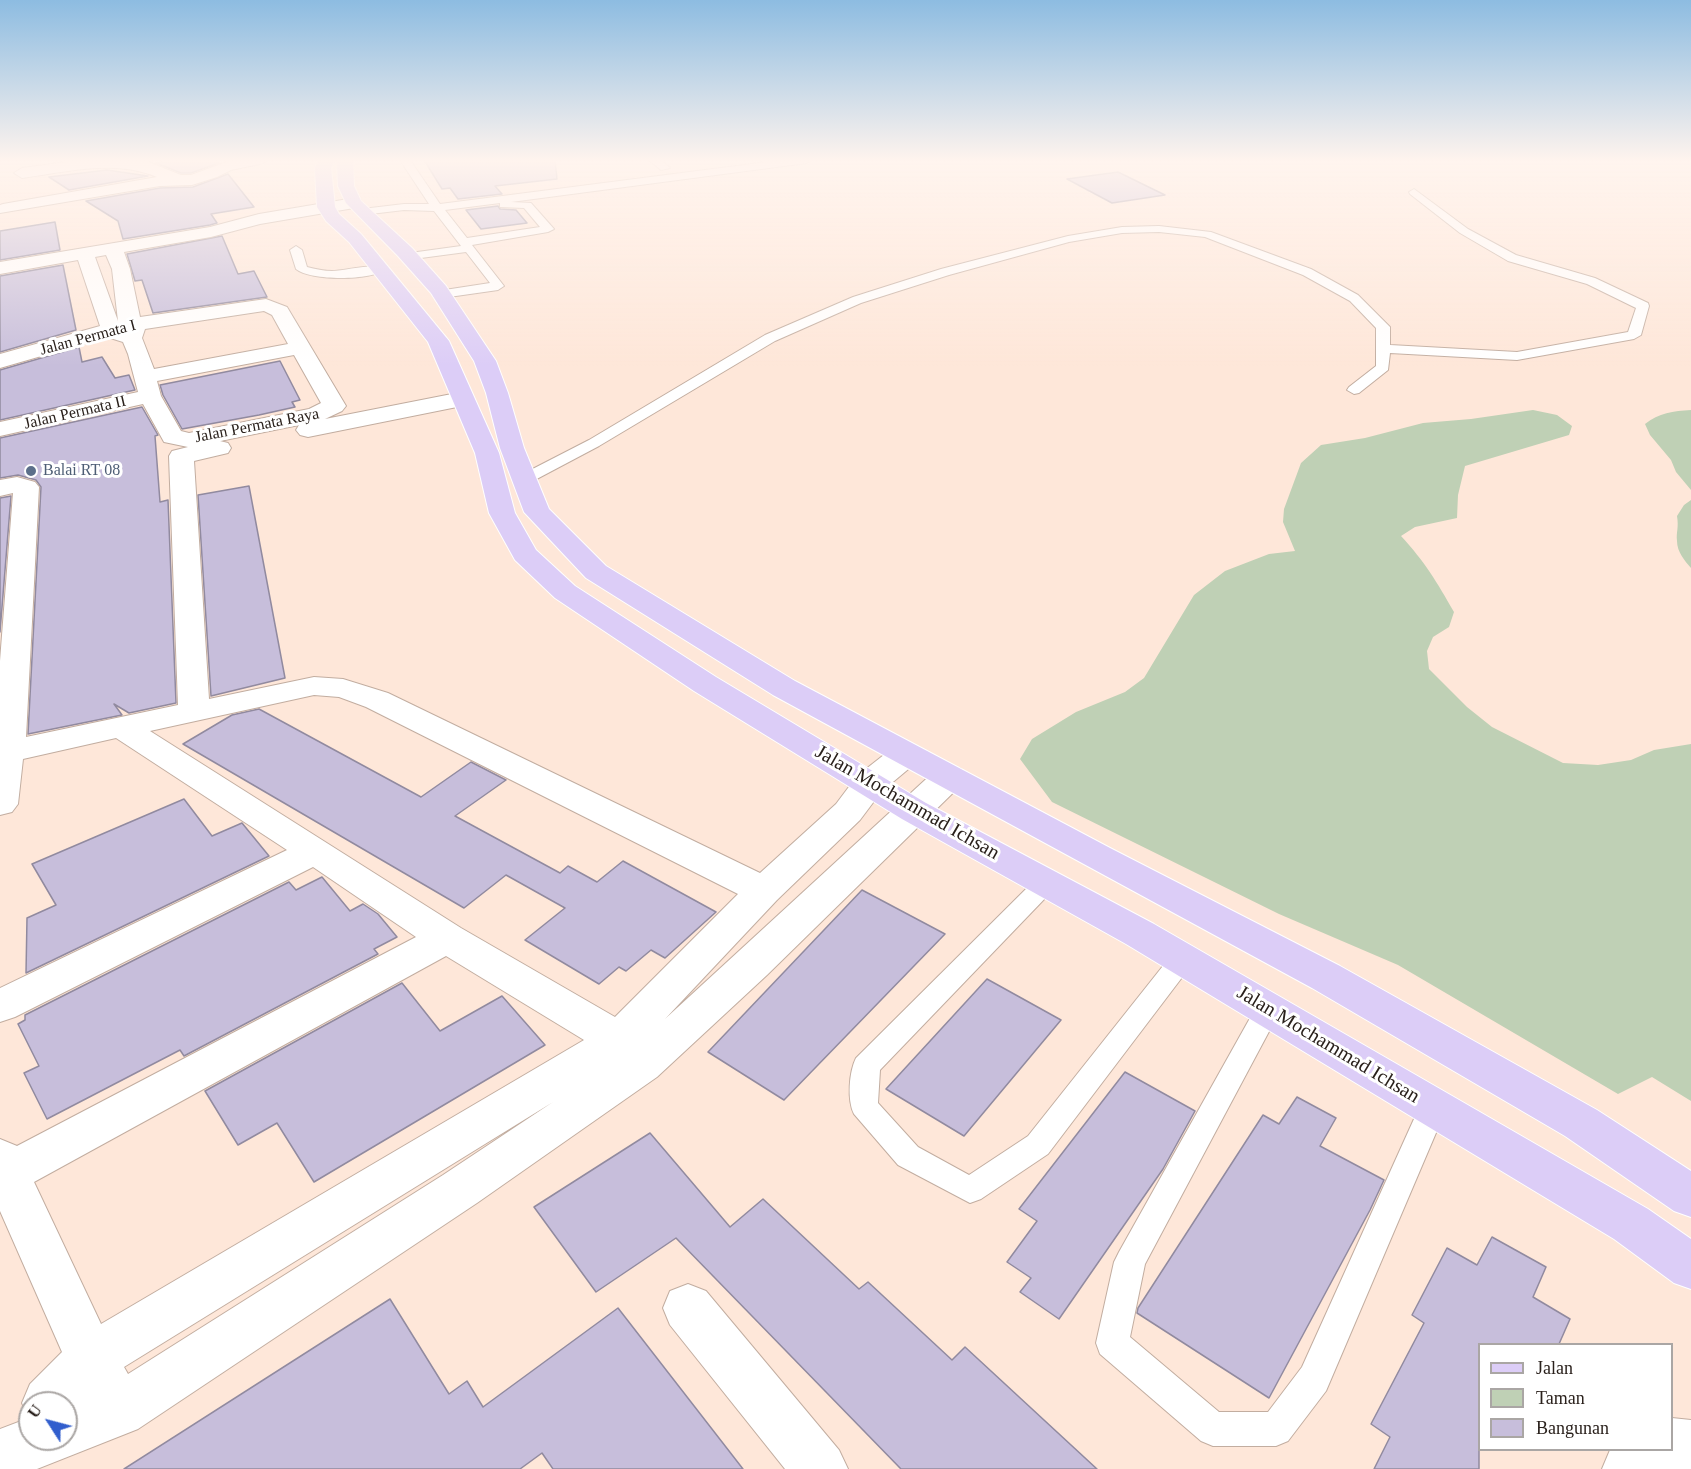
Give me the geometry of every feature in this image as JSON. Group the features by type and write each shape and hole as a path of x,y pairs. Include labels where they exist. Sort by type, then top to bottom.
{"main road":[{"name":"Jalan Mochammad Ichsan","path":"351,229 355,238 438,341 487,453 502,513 525,554 565,592 705,684 914,811 1183,959 1631,1224 1691,1267"},
{"name":"Jalan Mochammad Ichsan","path":"369,229 410,257 442,294 485,361 512,448 537,512 596,572 784,688 1326,977 1581,1122 1691,1196"},
{"path":"449,369 485,361"}],"street":[{"path":"0,268 211,232 266,229"},
{"name":"Jalan Permata Raya","path":"113,249 121,269 129,329"},
{"name":"Jalan Permata Raya","path":"84,255 129,329 148,386 172,437 189,440 315,416 334,406 280,311 274,307 260,305 212,312"},
{"name":"Jalan Permata I","path":"0,369 129,329 212,312"},
{"name":"Jalan Permata II","path":"0,429 148,386 299,348"},
{"name":"Jalan Permata I","path":"0,361 26,360"},
{"path":"194,712 181,456 462,399"},
{"path":"0,488 17,485 26,487 12,716 3,753 0,804"},
{"path":"3,753 314,686 343,688 378,700 764,891"},
{"path":"121,727 447,938 619,1040"},
{"path":"60,1391 91,1359 619,1040 764,891 848,812 869,784 906,754"},
{"path":"78,1426 119,1410 460,1189 642,1065 949,777"},
{"path":"0,1006 315,851"},
{"path":"119,1410 91,1359 3,1167 447,938"},
{"path":"688,1308 820,1469"},
{"path":"0,1455 18,1436"},
{"path":"1673,1445 1691,1447"},
{"path":"0,1455 18,1449"},
{"path":"1630,1469 1633,1461 1648,1451"}],"lane":[{"path":"442,294 498,286 455,229"},
{"path":"410,257 548,229"},
{"path":"525,479 594,443 770,338 857,300 945,272 1068,239 1111,232 1159,229 1207,234 1307,272 1354,298 1383,327 1383,367 1354,390"},
{"path":"1383,349 1517,356 1634,335 1643,306 1591,281 1512,258 1461,229"},
{"path":"296,250 302,268 318,274 333,276 380,269"},
{"path":"1046,883 866,1065 864,1106 908,1156 970,1190 1038,1145 1183,959"},
{"path":"1268,1009 1130,1262 1112,1343 1213,1429 1276,1429 1314,1379 1433,1107"}],"green space":[{"path":"1533,410 1557,415 1572,426 1569,435 1465,466 1458,495 1457,518 1415,527 1401,536 1430,572 1454,612 1449,627 1433,637 1427,651 1429,669 1467,707 1492,727 1563,763 1598,765 1631,760 1654,750 1691,744 1691,1101 1652,1077 1618,1094 1398,965 1279,914 1052,802 1020,759 1032,739 1076,712 1125,692 1144,678 1194,595 1225,571 1269,554 1295,551 1283,522 1284,509 1301,463 1321,445 1365,438 1423,423"},
{"path":"1691,410 1691,490 1676,472 1671,460 1650,435 1645,424 1666,413"},
{"path":"1691,500 1691,568 1677,545 1677,516 1684,505"}],"building":[{"path":"56,229 60,250 0,260 0,231"},
{"path":"120,229 188,229 123,239"},
{"path":"222,236 238,274 254,271 267,297 153,313 142,280 135,281 127,254"},
{"path":"63,265 76,330 0,352 0,276"},
{"path":"79,347 82,362 102,357 115,378 129,375 135,390 0,420 0,370"},
{"path":"280,361 300,400 292,402 295,407 259,415 182,429 160,385"},
{"path":"142,407 158,435 155,436 160,502 168,500 176,703 129,713 114,704 122,715 28,734 41,487 36,480 18,475 0,478 0,438"},
{"path":"249,486 285,678 211,696 198,495"},
{"path":"11,496 0,632 0,498"},
{"path":"259,709 421,797 471,762 506,780 455,816 560,873 568,866 597,882 623,861 716,912 665,958 651,950 626,971 619,967 599,984 525,940 565,908 506,875 464,908 183,744 232,715"},
{"path":"184,799 212,836 242,823 269,856 26,973 27,918 56,905 32,864"},
{"path":"322,877 350,911 363,904 378,914 397,937 374,949 378,954 184,1056 180,1050 47,1119 24,1073 39,1066 18,1024 25,1020 25,1015 289,882 296,890"},
{"path":"862,890 945,934 784,1100 708,1052"},
{"path":"987,979 1061,1020 964,1136 886,1089"},
{"path":"402,983 440,1031 502,996 545,1045 314,1182 277,1123 238,1145 205,1091"},
{"path":"1125,1072 1195,1111 1163,1169 1059,1319 1020,1292 1031,1278 1007,1262 1037,1221 1019,1209"},
{"path":"1297,1097 1336,1118 1320,1146 1384,1180 1269,1398 1137,1313 1138,1308 1263,1115 1279,1124"},
{"path":"650,1133 730,1227 763,1199 859,1289 868,1282 952,1360 965,1347 1097,1469 901,1469 676,1238 596,1292 534,1207"},
{"path":"1492,1237 1546,1267 1533,1297 1570,1319 1559,1343 1478,1343 1479,1469 1374,1469 1390,1437 1371,1424 1424,1323 1412,1315 1447,1248 1477,1265"},
{"path":"390,1299 449,1394 467,1381 483,1407 618,1308 743,1469 553,1469 542,1453 520,1469 124,1469"}],"place":[{"name":"Balai RT 08","path":"31,471"}]}
